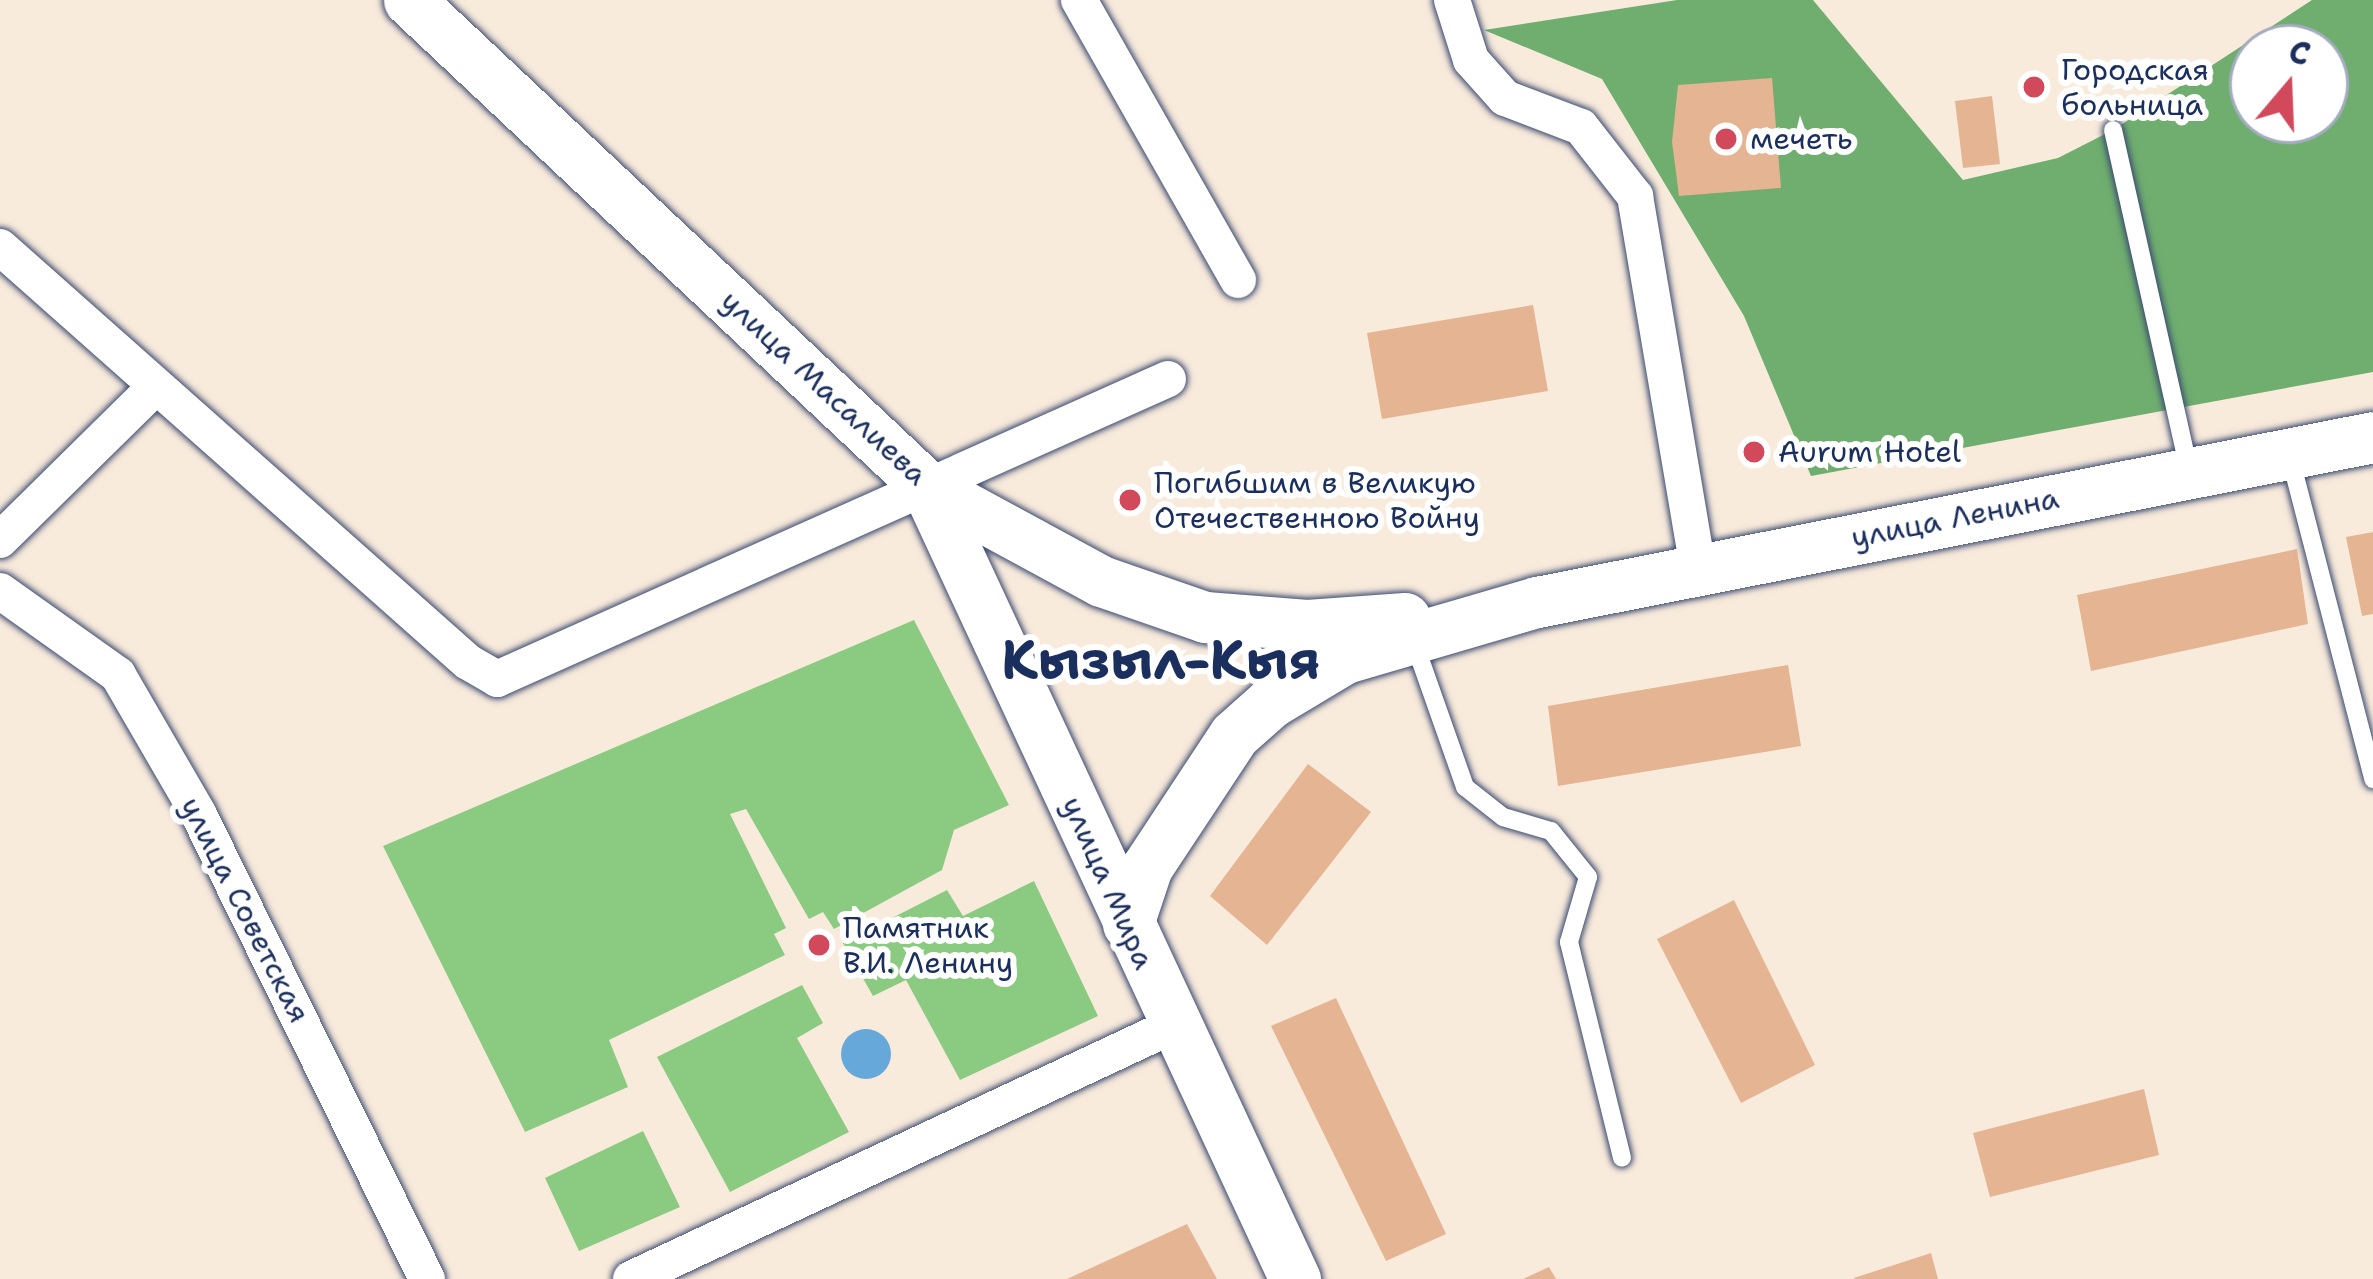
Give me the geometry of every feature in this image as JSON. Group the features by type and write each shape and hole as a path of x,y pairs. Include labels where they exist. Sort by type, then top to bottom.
{"main road":[{"name":"улица Масалиева","path":"410,0 926,486 1101,581 1205,617 1352,623 1537,602"},
{"name":"улица Ленина","path":"1537,602 2373,437"},
{"name":"улица Мира","path":"926,486 1172,1026 1294,1279"},
{"path":"1128,924 1147,867 1234,736 1312,673 1537,602"}],"street":[{"path":"1079,0 1238,280"},
{"path":"1452,0 1471,61 1504,98 1582,127 1635,196 1698,570"},
{"path":"0,247 154,388 497,679 926,486 1002,460 1168,379"},
{"path":"0,540 154,388"},
{"name":"улица Советская","path":"0,591 118,675 198,813 427,1279"},
{"path":"631,1279 1172,1026"}],"lane":[{"path":"2114,130 2189,471"},
{"path":"2289,452 2373,779"},
{"path":"1412,638 1466,787 1503,817 1551,831 1588,878 1569,942 1622,1158"}],"green space":[{"path":"1677,0 1813,0 1963,180 2058,158 2113,130 2229,54 2229,144 2349,144 2349,24 2275,24 2312,0 2373,0 2373,372 1811,476 1744,316 1602,79 1484,30"},
{"path":"914,620 1009,805 954,830 942,870 834,929 823,912 809,919 746,809 730,814 786,928 774,934 785,955 609,1040 628,1087 525,1132 383,846"},
{"path":"1034,881 1098,1016 960,1080 906,980 873,996 843,943 947,890 963,916"},
{"path":"802,985 823,1023 797,1038 849,1132 730,1192 657,1057"},
{"path":"643,1131 680,1207 579,1251 545,1178"}],"water":[{"path":"866,1029 884,1036 891,1054 884,1072 866,1079 848,1072 841,1054 848,1036"}],"building":[{"name":"мечеть","path":"1772,78 1781,188 1679,196 1672,142 1678,85"},
{"path":"1992,96 2000,164 1963,168 1955,101"},
{"path":"1533,305 1548,391 1382,419 1367,333"},
{"path":"2373,532 2373,614 2362,616 2346,537"},
{"path":"2297,549 2308,624 2091,671 2077,595"},
{"path":"1788,665 1801,746 1558,786 1548,706"},
{"path":"1308,764 1371,812 1267,945 1210,896"},
{"path":"1734,900 1815,1065 1741,1103 1657,939"},
{"path":"1336,998 1446,1234 1386,1261 1271,1026"},
{"path":"2144,1089 2159,1155 1990,1197 1973,1133"},
{"path":"1187,1224 1217,1279 1067,1279"},
{"path":"1931,1253 1938,1279 1854,1279 1854,1278"},
{"path":"1549,1267 1556,1279 1523,1279"}],"place":[{"name":"Городская больница","path":"2034,87"},
{"name":"мечеть","path":"1726,139"},
{"name":"Aurum Hotel","path":"1754,452"},
{"name":"Погибшим в Великую Отечественною Войну","path":"1130,500"},
{"name":"Памятник В.И. Ленину","path":"819,945"}],"district":[{"name":"Кызыл-Кыя","path":"1161,659"}]}
